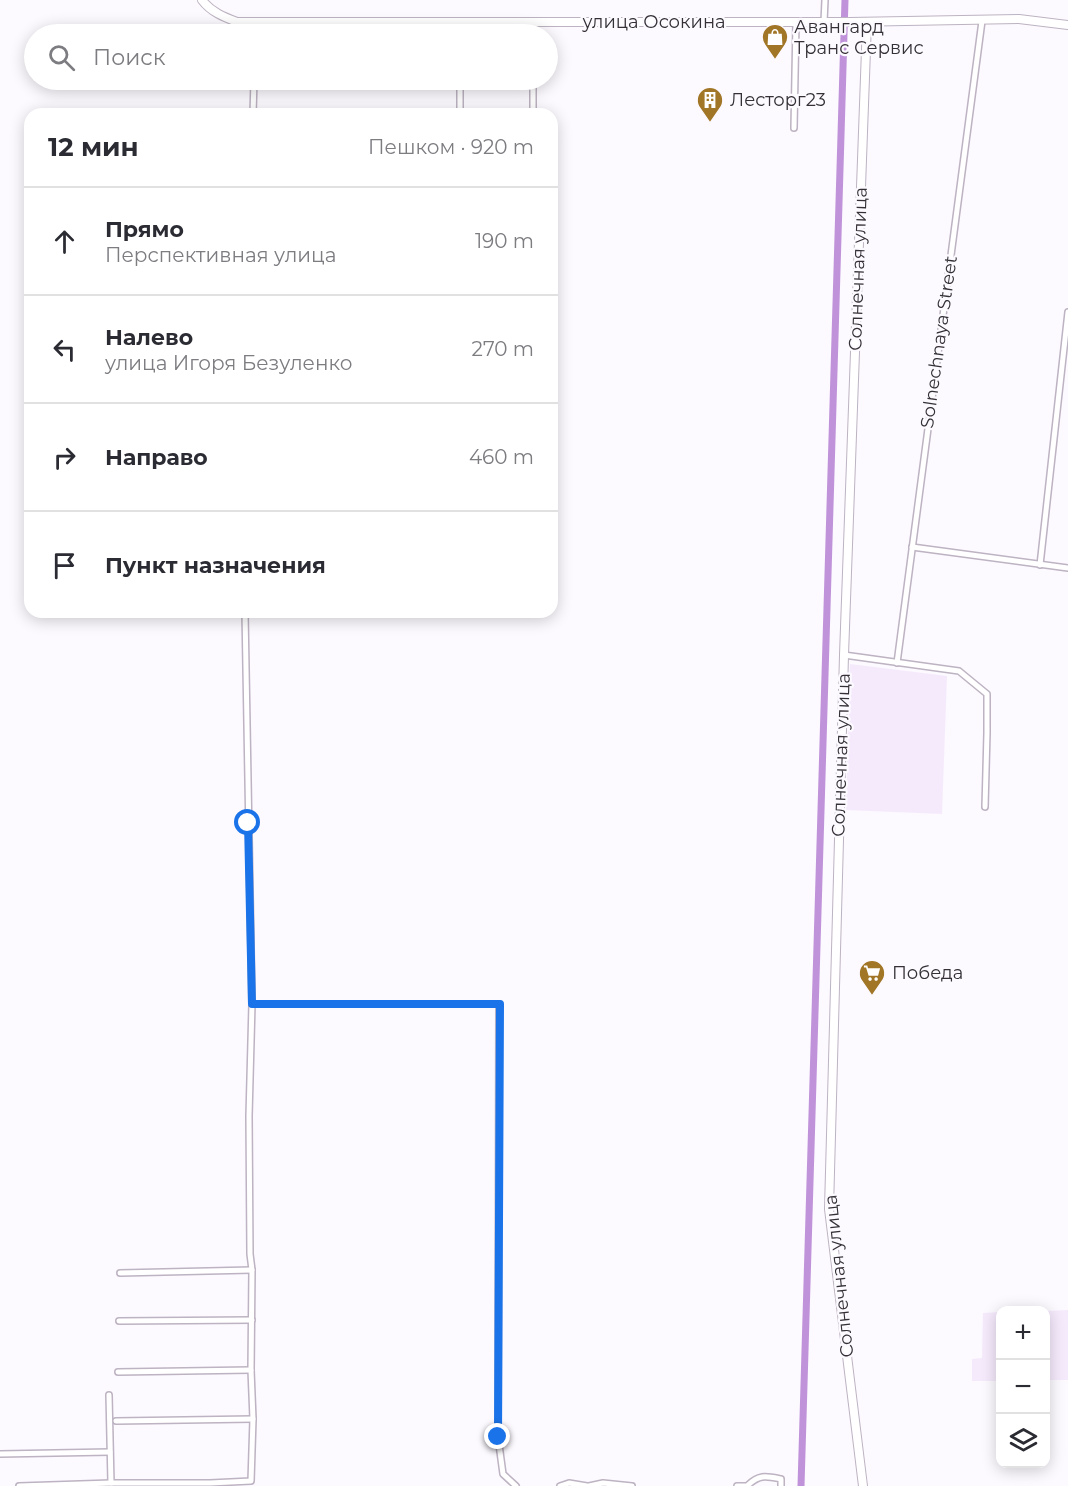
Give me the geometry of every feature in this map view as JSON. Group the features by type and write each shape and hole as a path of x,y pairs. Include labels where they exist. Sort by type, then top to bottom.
{"main road":[{"name":"улица Осокина","path":"202,0 222,17 237,22 1019,20 1068,25"},
{"name":"Солнечная улица","path":"862,1486 829,1209 844,656 867,22"}],"street":[{"path":"824,22 825,0"},
{"name":"Solnechnaya Street","path":"897,663 982,21"},
{"path":"794,128 796,22"},
{"path":"253,108 254,90"},
{"path":"460,90 460,108"},
{"path":"533,90 533,108"},
{"path":"1040,565 1068,312"},
{"path":"912,547 1068,568"},
{"path":"19,1486 111,1483 253,1484 252,1270 249,1183 252,1004 245,618"},
{"path":"844,656 959,671 987,694 985,807"},
{"path":"252,1004 500,1004 498,1437 503,1474 516,1486"},
{"path":"120,1273 252,1270"},
{"path":"119,1321 252,1320"},
{"path":"118,1372 251,1370"},
{"path":"109,1395 111,1483"},
{"path":"116,1421 253,1419"},
{"path":"0,1454 110,1452"},
{"path":"737,1486 747,1486 754,1479 765,1476 781,1479 781,1486"},
{"path":"560,1486 569,1483 588,1486 603,1483 632,1486"}],"shaded area":[{"path":"850,664 947,676 942,814 846,810"},
{"path":"1068,1310 1068,1380 1050,1380 1050,1311"},
{"path":"996,1312 996,1381 972,1381 972,1359 982,1358 983,1313"}],"waterway":[{"path":"801,1486 845,0"}],"place":[{"name":"Авангард Транс Сервис","path":"775,60"},
{"name":"Лесторг23","path":"710,123"},
{"name":"Победа","path":"872,996"}],"route":[{"path":"248,823 252,1004 500,1004 498,1437"}]}
